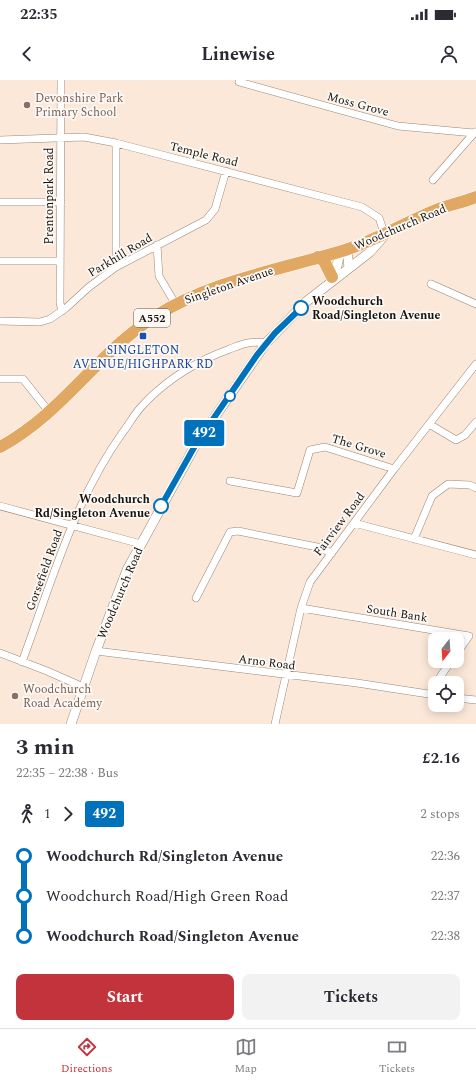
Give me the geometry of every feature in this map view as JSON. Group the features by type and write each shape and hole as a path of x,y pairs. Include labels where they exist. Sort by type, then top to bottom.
{"highway":[{"name":"Woodchurch Road","path":"344,250 385,235 436,210 476,197"},
{"name":"Singleton Avenue","path":"0,447 18,437 50,413 122,341 154,317 176,305 219,287 344,250"},
{"path":"318,257 324,262 331,279"}],"street":[{"name":"Prentonpark Road","path":"60,80 60,303 62,311"},
{"name":"Moss Grove","path":"239,82 398,126 475,132"},
{"path":"433,180 475,132"},
{"name":"Temple Road","path":"0,140 84,137 116,143 362,207 379,218 385,235"},
{"path":"116,143 116,267"},
{"name":"Parkhill Road","path":"0,321 40,322 50,319 116,267 206,220 215,209 226,171"},
{"path":"0,202 61,202"},
{"path":"349,268 373,250 385,235"},
{"path":"157,245 158,276 176,305"},
{"name":"Woodchurch Road","path":"71,724 96,651 127,570 192,450 266,343 331,279 349,268 344,250"},
{"name":"Woodchurch Road","path":"331,279 344,250"},
{"path":"0,261 60,261"},
{"path":"431,284 476,304"},
{"name":"Gorsefield Road","path":"22,662 86,494 112,448 140,408 166,384 203,360 252,341 266,343"},
{"name":"Fairview Road","path":"275,724 301,608 310,582 394,469 476,364"},
{"path":"0,379 23,379 50,413"},
{"path":"429,424 456,440 465,435 476,422"},
{"name":"The Grove","path":"230,481 296,494 310,450 325,446 394,469"},
{"path":"414,539 432,496 448,484 470,485 476,488"},
{"path":"0,506 141,544"},
{"path":"354,523 476,555"},
{"path":"196,598 230,532 238,530 317,547 332,553"},
{"name":"South Bank","path":"301,608 445,632"},
{"name":"South Bank","path":"464,635 469,636 464,643"},
{"name":"Arno Road","path":"96,651 357,683 428,695"},
{"path":"0,653 83,687"},
{"path":"464,699 476,700"}],"bus line":[{"name":"492","path":"161,506 196,444 257,355 275,333 301,308"}],"place":[{"name":"Devonshire Park Primary School","path":"27,105"},
{"name":"Woodchurch Road/Singleton Avenue","path":"301,308"},
{"name":"SINGLETON AVENUE/HIGHPARK RD","path":"143,336"},
{"name":"Woodchurch Rd/Singleton Avenue","path":"161,506"},
{"name":"Woodchurch Road Academy","path":"15,696"}]}
